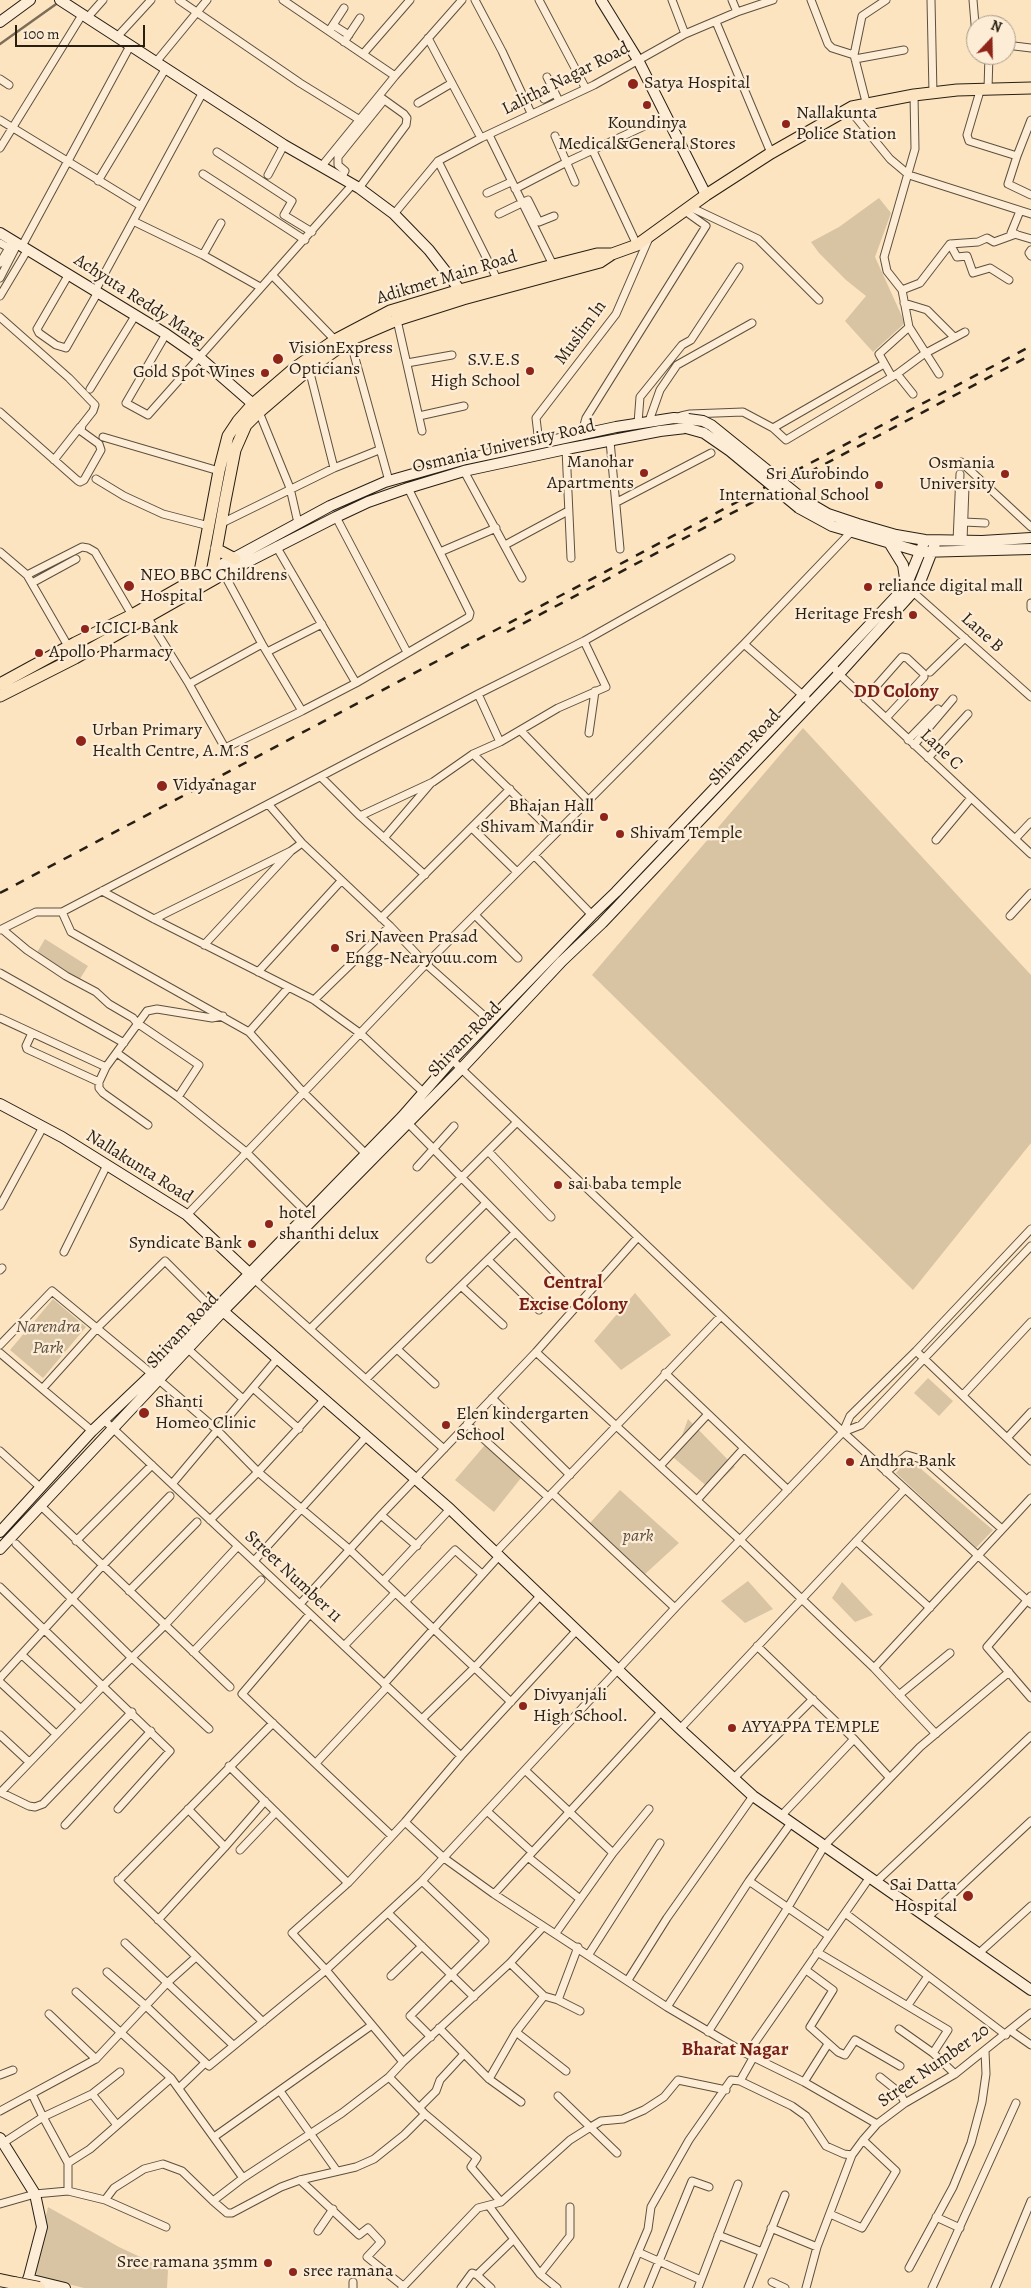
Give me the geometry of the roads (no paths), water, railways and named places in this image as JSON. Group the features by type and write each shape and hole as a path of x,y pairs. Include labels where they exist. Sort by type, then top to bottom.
{"highway":[{"path":"0,2280 34,2286"}],"main road":[{"path":"0,22 30,0"},
{"path":"60,0 284,145 356,186 394,214 429,250 460,290"},
{"path":"601,0 638,60 706,195"},
{"name":"Adikmet Main Road","path":"201,581 219,471 228,436 238,421 350,340 398,320 504,287 600,262 612,254 637,245 706,195 771,153 849,109 866,102 914,94 1031,88"},
{"name":"Achyuta Reddy Marg","path":"0,233 166,334 199,357 256,408"},
{"name":"Adikmet Main Road","path":"218,571 216,549 235,450 256,408 296,367 336,340 390,311 497,279 598,254 612,254"},
{"name":"Osmania University Road","path":"0,684 68,646 201,581 234,559 298,523 361,491 466,459 539,443 649,421 674,418 687,424"},
{"name":"Osmania University Road","path":"218,571 276,546 368,502 408,488 464,471 703,421 711,425 804,500 846,527 890,544 921,552 1031,549"},
{"name":"Osmania University Road","path":"846,527 936,542 1031,538"},
{"name":"Shivam Road","path":"253,1277 308,1214 452,1060 616,892 802,694 909,589 925,540"},
{"name":"Shivam Road","path":"0,1548 113,1428 155,1377 218,1310 461,1069 562,961 602,923 839,674 909,589 933,553 936,542"},
{"path":"890,544 903,565 909,589"},
{"path":"216,549 234,559"},
{"name":"Osmania University Road","path":"0,696 148,618 201,581"},
{"name":"Nallakunta Road","path":"0,1104 107,1165 187,1216 253,1277"},
{"path":"218,1310 278,1358 450,1509 680,1730 753,1796 1031,1990"},
{"name":"Shivam Road","path":"0,1532 92,1431 188,1349 218,1310"},
{"path":"2,2140 35,2194 42,2227 34,2286"},
{"path":"0,2274 34,2286 65,2288"}],"street":[{"path":"0,148 85,17 103,0"},
{"path":"117,38 151,0"},
{"path":"179,0 300,83 360,120"},
{"path":"156,62 207,0"},
{"path":"283,0 347,38 363,54 395,76"},
{"path":"292,7 298,0"},
{"path":"363,54 410,0"},
{"path":"341,178 345,171 338,165 338,157 382,98 395,76 462,0"},
{"path":"475,0 502,51 531,113"},
{"path":"539,0 585,87"},
{"path":"672,0 685,34"},
{"path":"732,0 737,12"},
{"name":"Lalitha Nagar Road","path":"394,214 438,161 531,113 585,87 594,85 685,34 737,12 773,0"},
{"path":"811,0 828,44 832,48 854,57 904,50"},
{"path":"866,102 854,57 862,16 886,0"},
{"path":"931,0 933,93"},
{"path":"973,0 974,15"},
{"path":"331,28 344,8"},
{"path":"347,38 360,18"},
{"path":"716,22 771,153"},
{"path":"428,38 481,138"},
{"path":"0,278 68,160 130,46"},
{"path":"1016,46 1031,48"},
{"path":"988,65 984,90 967,135 969,142 1017,156"},
{"path":"98,181 166,68"},
{"path":"547,78 559,101"},
{"path":"0,79 9,85"},
{"path":"418,103 452,83"},
{"path":"69,274 37,329 39,333 56,346 66,348 203,92"},
{"path":"544,99 555,93"},
{"path":"914,94 915,149 884,256 887,271 902,290 909,327 924,354 939,374"},
{"path":"321,167 360,120 382,98"},
{"path":"166,334 126,403 148,416 260,287 356,186 406,125 407,118 404,114 382,98"},
{"path":"849,109 890,159 909,175 1031,214"},
{"path":"515,189 567,162 666,116"},
{"path":"0,120 141,206"},
{"path":"1031,120 1008,184 1031,195"},
{"path":"489,135 522,203 541,222 554,216"},
{"path":"555,136 574,182"},
{"path":"268,175 284,145"},
{"path":"593,151 637,245"},
{"path":"217,152 292,201 284,215 312,232"},
{"path":"438,161 497,279"},
{"path":"203,174 305,240"},
{"path":"487,193 511,182"},
{"path":"499,214 522,203"},
{"path":"687,209 758,239 819,300"},
{"path":"581,436 586,418 706,226 687,209"},
{"path":"1020,211 1011,233 1031,239"},
{"path":"534,215 553,265"},
{"path":"133,221 203,255 260,287"},
{"path":"203,255 221,223"},
{"path":"902,290 920,283 950,244 978,242 987,238 994,242 1016,234"},
{"name":"Muslim ln","path":"539,443 536,418 616,314 650,236"},
{"path":"0,243 18,245"},
{"path":"950,244 957,257 967,256 973,273 990,268 1009,280"},
{"path":"0,263 18,245"},
{"path":"0,296 18,245"},
{"path":"1031,250 1029,254 1031,256"},
{"path":"638,423 640,397 682,345 691,340 739,267"},
{"path":"272,275 336,340"},
{"path":"904,303 927,310 954,337"},
{"path":"90,389 135,316"},
{"path":"0,317 94,403 93,412 54,460"},
{"path":"398,320 422,431"},
{"path":"649,421 660,390 677,366 752,323"},
{"path":"909,327 879,353 879,356 884,364 913,394"},
{"path":"674,418 690,414 744,412 773,428 786,440 895,375 924,354 965,332"},
{"path":"350,340 389,481"},
{"path":"407,363 452,355"},
{"path":"773,428 884,364"},
{"path":"308,369 334,468"},
{"path":"419,416 464,406"},
{"path":"256,408 290,488 298,523"},
{"path":"0,412 80,482 84,480 101,446 83,433 80,427"},
{"path":"103,437 219,471"},
{"path":"610,440 620,549"},
{"path":"566,449 571,558"},
{"path":"222,523 290,488 379,450"},
{"path":"617,502 711,454"},
{"path":"961,462 1031,527"},
{"path":"464,471 522,578"},
{"path":"960,474 960,541"},
{"path":"96,479 124,496 163,514 209,526"},
{"path":"960,541 964,522 965,486"},
{"path":"148,618 189,684 225,748 356,683 469,616 470,612 408,488"},
{"path":"505,545 568,511"},
{"path":"336,517 407,652"},
{"path":"964,522 985,523"},
{"path":"187,1216 426,964 744,644 846,527"},
{"path":"440,552 496,528"},
{"path":"276,546 356,683"},
{"path":"27,575 82,547 88,548 95,552 132,615"},
{"path":"0,552 27,575 68,646"},
{"path":"178,1097 199,1065 137,1023 133,1018 107,1003 96,992 66,976 27,950 1,929 36,912 62,912 584,640 731,558"},
{"path":"32,583 76,559"},
{"path":"218,571 302,710"},
{"name":"Lane B","path":"909,589 1031,697"},
{"path":"1031,603 1031,608"},
{"path":"267,652 322,624"},
{"path":"930,672 965,638"},
{"path":"360,816 433,782 473,754 500,742 558,708 606,686 584,640"},
{"path":"189,684 262,644"},
{"path":"744,644 811,702"},
{"path":"865,699 902,657 907,658 924,677 886,718"},
{"name":"Lane C","path":"832,665 865,699 1031,854"},
{"path":"589,734 595,692"},
{"path":"478,694 500,742"},
{"path":"911,742 953,699"},
{"path":"911,742 938,709"},
{"path":"928,758 968,714"},
{"path":"521,730 589,801"},
{"path":"473,754 555,834"},
{"path":"321,778 425,875"},
{"path":"384,838 433,782"},
{"path":"381,918 510,789"},
{"path":"936,840 971,798"},
{"path":"269,805 302,843 390,926 426,964 490,1021"},
{"path":"1015,839 1031,822"},
{"path":"472,828 517,872"},
{"path":"154,919 291,851 302,843"},
{"path":"204,945 291,851"},
{"path":"534,856 592,915"},
{"path":"258,972 341,881"},
{"path":"102,890 204,945 314,1000 361,1034 423,1092"},
{"path":"1010,916 1031,893"},
{"path":"62,912 71,932 250,1032 303,1092 366,1154"},
{"path":"475,915 518,958"},
{"path":"314,1000 390,926"},
{"path":"0,973 124,1043"},
{"path":"250,1032 288,988"},
{"path":"148,1125 103,1093 99,1088 99,1082 106,1067 137,1023 148,1011 156,1009 212,1018 223,1016"},
{"path":"0,1018 106,1067"},
{"path":"32,1033 26,1046 27,1049 99,1082"},
{"path":"117,1052 178,1097 246,1152 308,1214"},
{"path":"452,1060 843,1432 977,1556 1030,1600 987,1647 1031,1698"},
{"path":"310,1328 517,1122"},
{"path":"408,1123 566,1284"},
{"path":"417,1168 454,1126"},
{"path":"0,1206 43,1127"},
{"path":"488,1151 551,1217"},
{"path":"64,1252 107,1165"},
{"path":"430,1258 486,1204"},
{"path":"179,2088 206,2064 208,2066 326,1970 422,1882 676,1608 843,1432 850,1416 916,1351 1031,1229"},
{"path":"366,1379 515,1232"},
{"path":"300,1604 381,1515 536,1352 638,1237"},
{"path":"843,1432 861,1425 1031,1246"},
{"path":"43,1388 98,1327 165,1260 218,1310"},
{"path":"488,1260 539,1310"},
{"path":"253,1277 444,1449"},
{"path":"461,1286 503,1325"},
{"path":"0,1345 51,1291 54,1291 216,1429 258,1472 350,1550 511,1702"},
{"path":"316,1762 386,1685 550,1495 720,1316"},
{"path":"963,1395 1031,1322"},
{"path":"188,1349 243,1399"},
{"path":"397,1349 435,1384"},
{"path":"916,1351 1031,1461"},
{"path":"536,1352 740,1540 874,1668 936,1734"},
{"path":"0,1353 92,1431"},
{"path":"172,1484 216,1429 278,1358"},
{"path":"666,1373 788,1490"},
{"path":"253,1388 299,1429"},
{"path":"492,1398 570,1475"},
{"path":"210,1520 299,1429 324,1400"},
{"path":"1007,1438 1031,1412"},
{"path":"660,1466 708,1414"},
{"name":"Street Number 11","path":"104,1420 461,1756"},
{"path":"467,1424 550,1495 676,1608"},
{"path":"254,1561 366,1437"},
{"path":"697,1500 744,1448"},
{"path":"0,1451 41,1488"},
{"path":"886,1472 907,1455 924,1460 1002,1529"},
{"path":"76,1541 152,1465"},
{"path":"680,1730 905,1488"},
{"path":"56,1734 0,1680 103,1565 170,1496"},
{"path":"874,1668 1031,1498"},
{"path":"40,1505 230,1687"},
{"path":"383,1581 450,1509"},
{"path":"381,1515 417,1546"},
{"path":"129,1591 197,1522"},
{"path":"856,1541 930,1608"},
{"path":"16,1544 132,1658 209,1729"},
{"path":"132,1712 43,1804 35,1807 30,1806 1,1792 165,1625 238,1546"},
{"path":"405,1602 454,1550 482,1574"},
{"path":"193,1652 261,1580"},
{"path":"0,1587 132,1712 170,1751 118,1809"},
{"path":"344,1646 395,1592"},
{"path":"422,1719 475,1667 541,1595"},
{"path":"310,1614 242,1694 392,1836"},
{"path":"403,2062 326,1970 292,1933 348,1883 577,1630"},
{"path":"757,1646 854,1739 889,1777"},
{"path":"899,1695 950,1653"},
{"path":"22,1655 81,1709"},
{"path":"708,2032 787,1909 825,1845 889,1777 1009,1672"},
{"path":"734,1778 813,1699"},
{"path":"494,1894 662,1711"},
{"path":"263,2022 158,1920 120,1879 273,1723"},
{"path":"65,1825 151,1731"},
{"path":"0,1735 29,1762"},
{"path":"740,2081 750,2056 845,1913 874,1879 1031,1736"},
{"path":"781,1816 854,1739"},
{"path":"229,1766 348,1883"},
{"path":"526,1772 612,1853"},
{"path":"628,1980 667,1918 753,1796"},
{"path":"158,1920 265,1801"},
{"path":"188,1809 225,1847"},
{"path":"556,1933 612,1853 650,1809"},
{"path":"240,1850 276,1812"},
{"path":"488,1812 530,1855 580,1899"},
{"path":"926,1918 1031,1821"},
{"path":"405,1822 444,1858 494,1894 543,1927 590,1954 667,2007 750,2056 804,2082 877,2124"},
{"path":"667,2007 749,1881 791,1823"},
{"path":"590,1954 660,1843"},
{"path":"749,1881 787,1909 829,1936"},
{"path":"422,1882 485,1941 410,2016 431,2037"},
{"path":"978,1954 1031,1906"},
{"path":"388,1913 474,1997"},
{"path":"845,1913 928,1976 1008,2033 1031,2045"},
{"path":"213,2201 242,2178 342,2113 389,2077 510,1963 543,1927"},
{"path":"125,1943 233,2045"},
{"path":"391,1976 422,1946"},
{"path":"558,2000 578,1947"},
{"path":"818,1952 948,2030 933,2053"},
{"path":"0,2111 96,2059 122,2034 167,1983 196,1957"},
{"path":"510,1963 544,1996 558,2000 580,2011"},
{"path":"806,1970 833,1990 810,2027 828,2044 845,2055 855,2040 900,2066"},
{"path":"107,1972 146,2006 206,2064"},
{"path":"908,2005 928,1976"},
{"path":"76,1992 171,2078 242,2178"},
{"path":"489,2078 516,2032 544,1996"},
{"name":"Street Number 20","path":"806,2288 817,2247 852,2155 863,2140 877,2124 905,2103 955,2074 1031,2013"},
{"path":"49,2014 96,2059"},
{"path":"214,2137 372,2025"},
{"path":"440,2028 489,2078 521,2102"},
{"path":"899,2029 933,2053 955,2074"},
{"path":"516,2032 566,2071"},
{"path":"804,2082 828,2044"},
{"path":"909,2268 953,2187 971,2143 982,2102 986,2074 985,2051"},
{"path":"419,2108 436,2091 440,2080 464,2054"},
{"path":"0,2075 13,2070"},
{"path":"2,2140 43,2117 92,2094 120,2072"},
{"path":"389,2077 425,2114 477,2158 470,2167 500,2202"},
{"path":"880,2077 900,2093 905,2103"},
{"path":"68,2163 90,2149 171,2078"},
{"path":"300,2180 359,2235 368,2228 375,2235 381,2242 367,2257 402,2287 478,2208 500,2202 570,2140 601,2121 623,2119 644,2110 664,2097 678,2080 726,2090"},
{"path":"623,2288 648,2229 651,2207 689,2140 732,2080 740,2081 792,2106 806,2116 826,2146 844,2154 852,2155"},
{"path":"280,2091 337,2171"},
{"path":"32,2094 68,2163 68,2191"},
{"path":"92,2094 117,2125"},
{"path":"558,2096 617,2153"},
{"path":"932,2288 1016,2103"},
{"path":"105,2200 114,2188 144,2169 163,2164 182,2171 213,2201 227,2212 232,2213 266,2194 300,2180 356,2167 374,2159 404,2135 425,2114"},
{"path":"830,2214 862,2228 896,2171 863,2140"},
{"path":"648,2288 692,2181 709,2187"},
{"path":"638,2252 700,2284 738,2184"},
{"path":"0,2204 35,2194 68,2191 105,2200 166,2228"},
{"path":"748,2288 785,2195"},
{"path":"995,2288 1031,2201"},
{"path":"489,2206 540,2274 557,2288"},
{"path":"540,2274 570,2236 570,2207"},
{"path":"318,2231 333,2209"},
{"path":"936,2217 960,2228"},
{"path":"771,2228 817,2247"},
{"path":"718,2235 762,2252"},
{"path":"477,2275 513,2240"},
{"path":"461,2288 472,2273 477,2275 491,2288"},
{"path":"772,2282 784,2288"}],"waterway":[{"path":"0,44 59,2"}],"railway":[{"path":"0,893 1031,346"},
{"path":"507,632 1031,355"}],"place":[{"name":"Satya Hospital","path":"633,84"},
{"name":"Koundinya Medical&General Stores","path":"647,105"},
{"name":"Nallakunta Police Station","path":"786,124"},
{"name":"VisionExpress Opticians","path":"278,359"},
{"name":"S.V.E.S High School","path":"530,371"},
{"name":"Gold Spot Wines","path":"265,373"},
{"name":"Manohar Apartments","path":"644,473"},
{"name":"Osmania University","path":"1005,474"},
{"name":"Sri Aurobindo International School","path":"879,485"},
{"name":"NEO BBC Childrens Hospital","path":"129,586"},
{"name":"reliance digital mall","path":"868,587"},
{"name":"Heritage Fresh","path":"913,615"},
{"name":"ICICI Bank","path":"85,629"},
{"name":"Apollo Pharmacy","path":"39,653"},
{"name":"Urban Primary Health Centre, A.M.S","path":"81,741"},
{"name":"Vidyanagar","path":"162,786"},
{"name":"Bhajan Hall Shivam Mandir","path":"604,817"},
{"name":"Shivam Temple","path":"620,834"},
{"name":"Sri Naveen Prasad Engg-Nearyouu.com","path":"335,948"},
{"name":"sai baba temple","path":"558,1185"},
{"name":"hotel shanthi delux","path":"269,1224"},
{"name":"Syndicate Bank","path":"252,1244"},
{"name":"Shanti Homeo Clinic","path":"144,1413"},
{"name":"Elen kindergarten School","path":"446,1425"},
{"name":"Andhra Bank","path":"850,1462"},
{"name":"Divyanjali High School.","path":"523,1706"},
{"name":"AYYAPPA TEMPLE","path":"732,1728"},
{"name":"Sai Datta Hospital","path":"968,1896"},
{"name":"Sree ramana 35mm","path":"268,2263"},
{"name":"sree ramana","path":"293,2272"}],"district":[{"name":"DD Colony","path":"896,692"},
{"name":"Central Excise Colony","path":"573,1294"},
{"name":"Bharat Nagar","path":"735,2050"}],"park label":[{"name":"Narendra Park","path":"48,1338"},
{"name":"park","path":"638,1537"}]}
